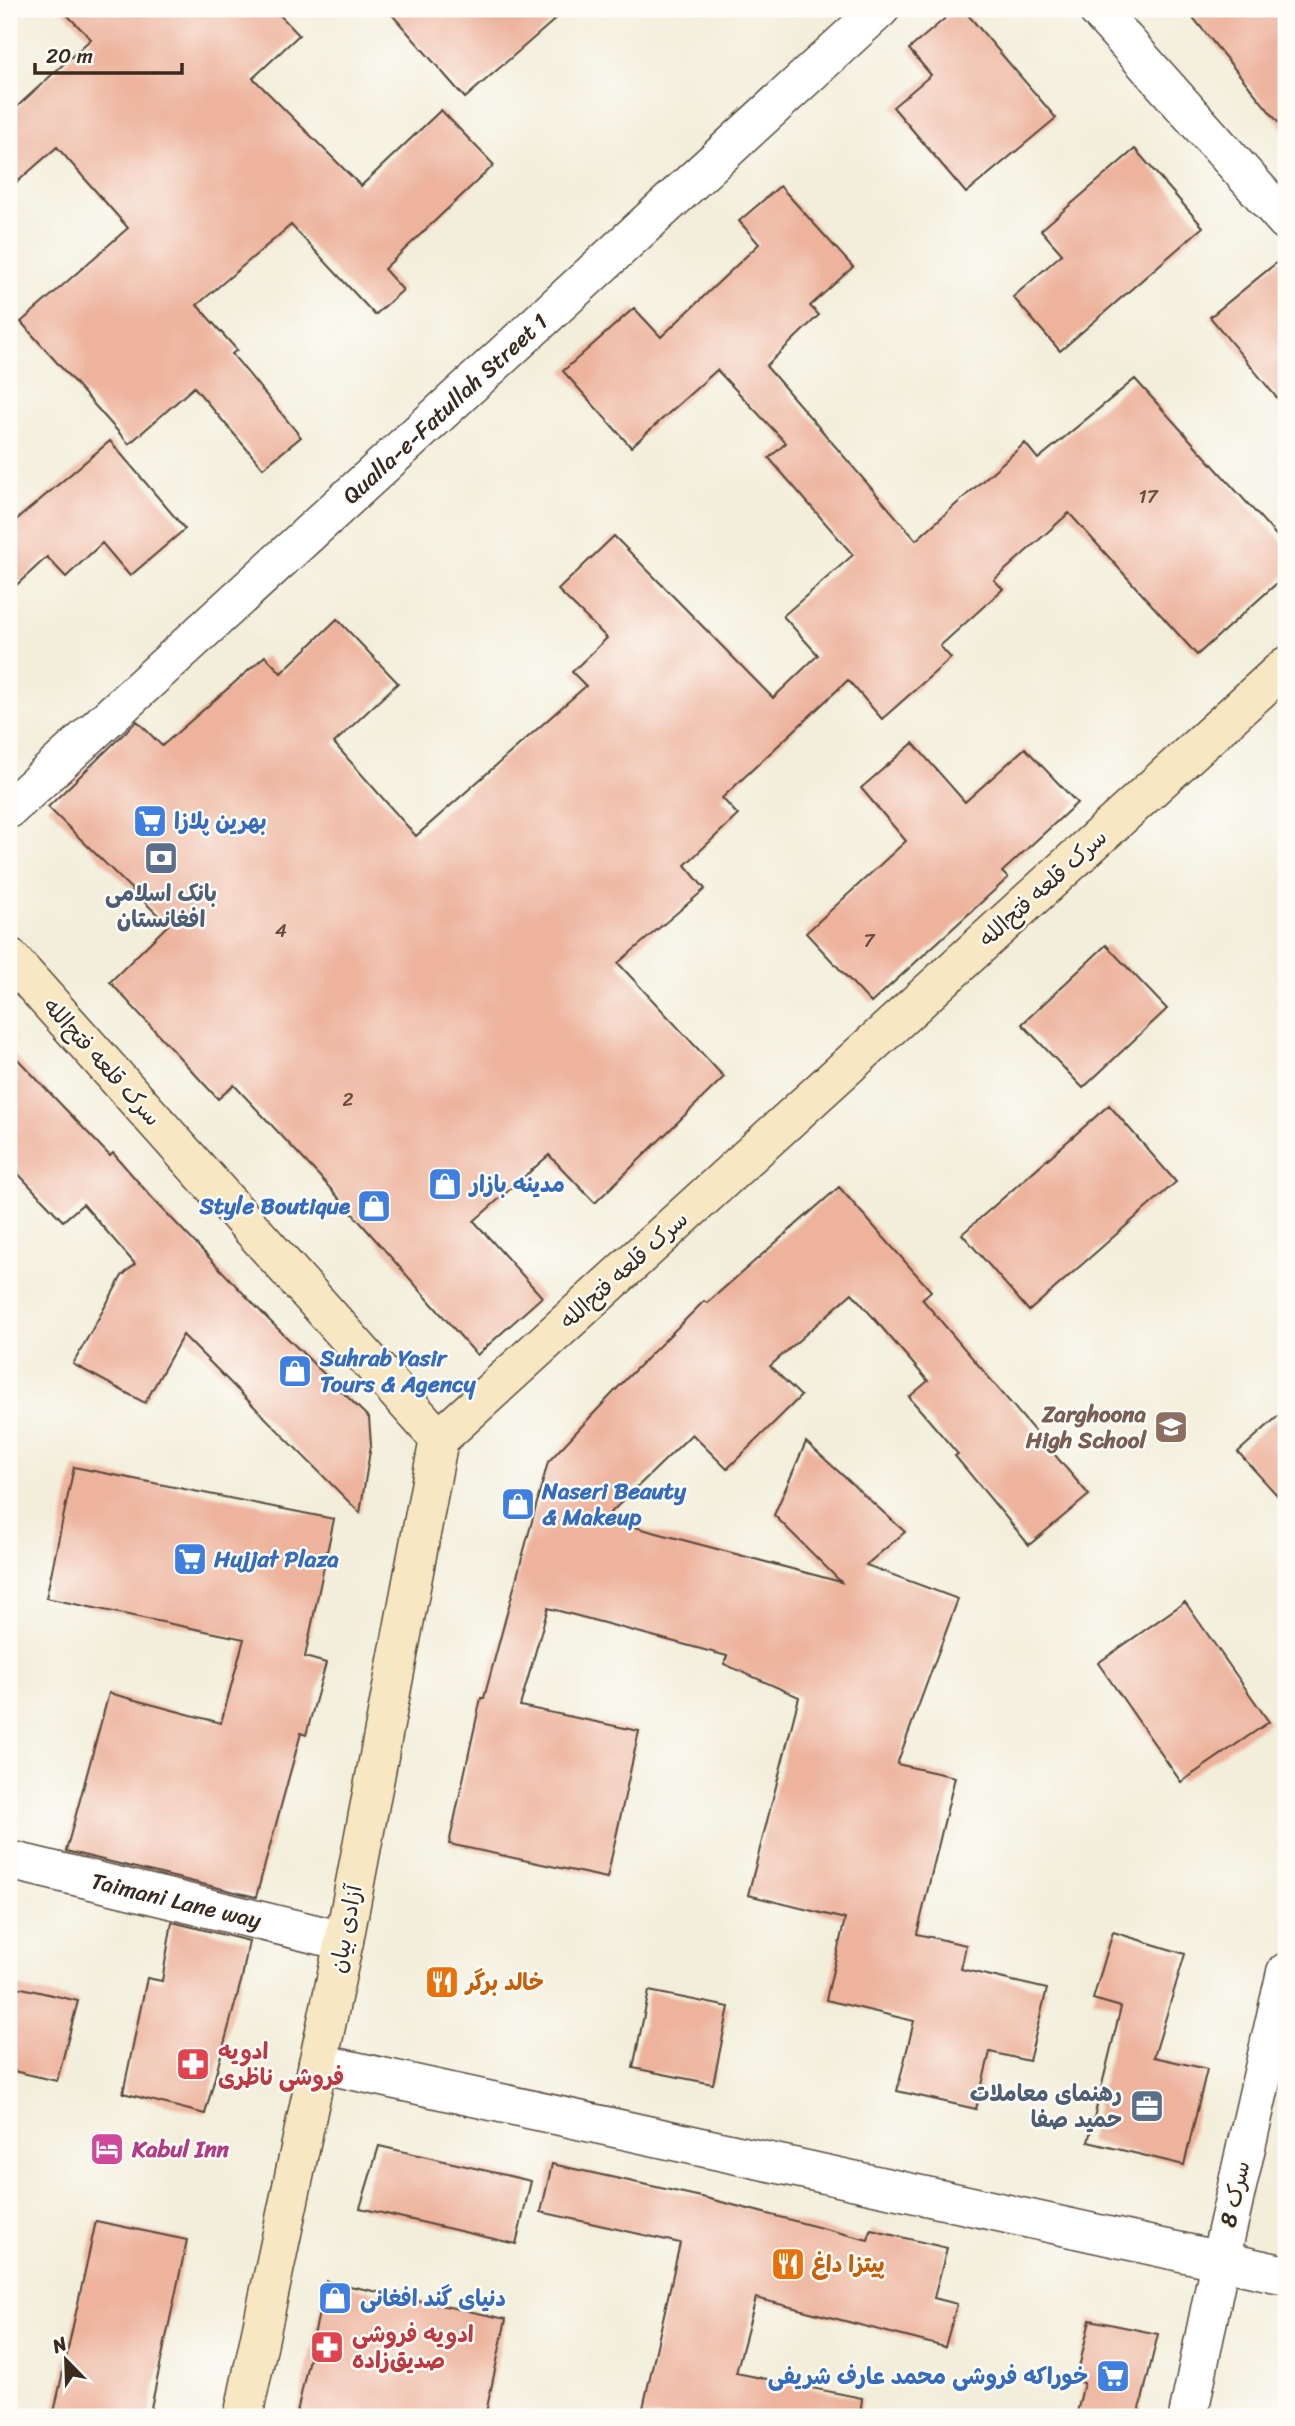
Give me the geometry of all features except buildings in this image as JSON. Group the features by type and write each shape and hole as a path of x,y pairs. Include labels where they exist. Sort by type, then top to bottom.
{"main road":[{"name":"سرک قلعه فتح‌الله","path":"9,957 439,1439 1286,666"},
{"name":"آزادی بیان","path":"243,2417 344,1941 439,1439"}],"street":[{"name":"Qualla-e-Fatullah Street 1","path":"9,809 880,9"},
{"path":"1097,9 1286,221"},
{"name":"Taimani Lane way","path":"9,1860 344,1941"},
{"name":"سرک 8","path":"1188,2417 1220,2261 1286,1972"},
{"path":"318,2063 1286,2275"}],"place":[{"name":"بهرین پلازا","path":"150,821"},
{"name":"بانک اسلامی افغانستان","path":"161,858"},
{"name":"مدینه بازار","path":"445,1184"},
{"name":"Style Boutique","path":"374,1206"},
{"name":"Suhrab Yasir Tours & Agency","path":"295,1371"},
{"name":"Zarghoona High School","path":"1171,1427"},
{"name":"Naseri Beauty & Makeup","path":"518,1504"},
{"name":"Hujjat Plaza","path":"190,1559"},
{"name":"خالد برگر","path":"442,1982"},
{"name":"ادویه فروشی ناظری","path":"193,2064"},
{"name":"رهنمای معاملات حمید صفا","path":"1147,2106"},
{"name":"Kabul Inn","path":"107,2149"},
{"name":"پیتزا داغ","path":"788,2264"},
{"name":"دنیای گند افغانی","path":"335,2298"},
{"name":"ادویه فروشی صدیق‌زاده","path":"327,2347"},
{"name":"خوراکه فروشی محمد عارف شریفی","path":"1113,2376"}]}
